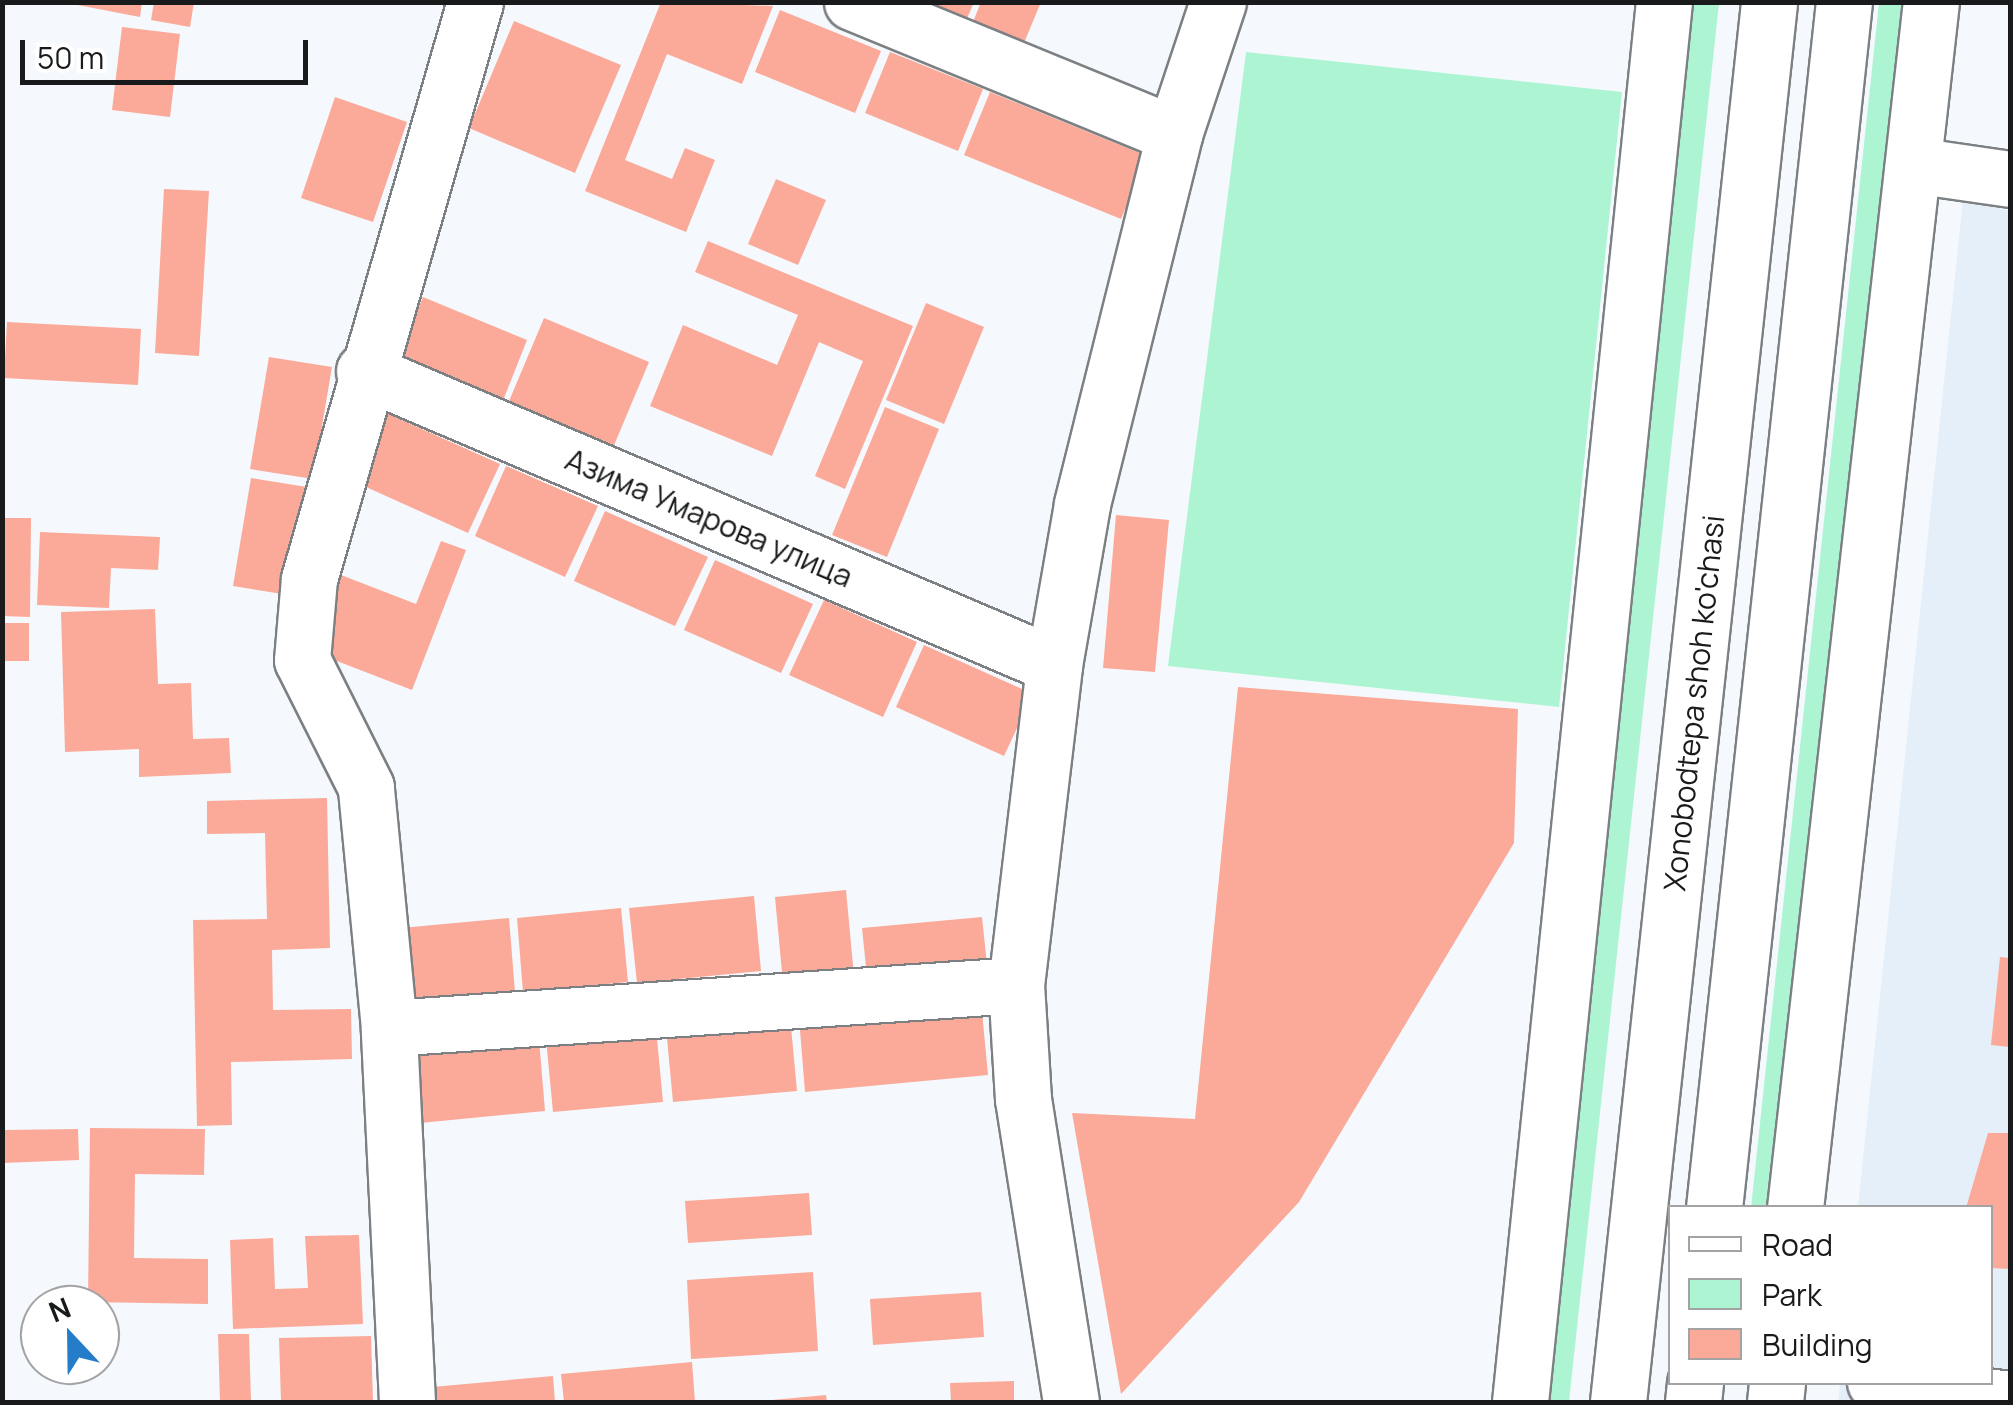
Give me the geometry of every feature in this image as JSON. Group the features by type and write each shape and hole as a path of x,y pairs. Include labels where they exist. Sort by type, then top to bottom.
{"main road":[{"path":"407,1402 389,1028 366,787 302,660 308,579 364,371 475,2"},
{"path":"852,2 1174,134"},
{"path":"1071,1402 1023,1099 1016,985 1054,666 1082,504 1174,134 1218,2"},
{"path":"1520,1402 1664,2"},
{"name":"Xonobodtepa shoh ko'chasi","path":"1618,1402 1769,2"},
{"path":"1714,1205 1844,2"},
{"path":"1796,1205 1930,2"},
{"path":"1913,164 2010,179"},
{"name":"Азима Умарова улица","path":"364,371 1054,666"},
{"path":"389,1028 1016,985"},
{"path":"1899,1385 2010,1399"}],"shaded area":[{"path":"1963,200 2010,211 2010,1402 1838,1402 1840,1385 1993,1385 1993,1205 1858,1205"}],"green space":[{"path":"1692,3 1719,3 1569,1402 1543,1402"},
{"path":"1879,3 1904,3 1775,1205 1751,1205"},
{"path":"1246,52 1622,92 1559,707 1168,666"}],"building":[{"path":"62,2 142,2 140,17"},
{"path":"154,2 194,2 190,27 151,20"},
{"path":"661,2 773,6 742,84 667,54 625,160 672,179 685,148 715,160 686,232 585,191"},
{"path":"921,2 974,2 966,21"},
{"path":"981,2 1041,2 1024,43 973,22"},
{"path":"780,10 881,51 855,113 755,72"},
{"path":"514,21 621,65 575,173 469,128"},
{"path":"122,27 180,34 170,117 112,110"},
{"path":"890,52 983,89 958,151 865,113"},
{"path":"990,92 1147,156 1121,219 964,155"},
{"path":"335,97 407,122 373,222 301,198"},
{"path":"776,179 826,200 798,265 748,244"},
{"path":"164,189 209,191 199,356 155,353"},
{"path":"708,241 913,326 845,489 815,476 863,361 819,342 772,456 650,406 683,325 777,365 798,315 695,272"},
{"path":"423,297 527,340 502,403 397,359"},
{"path":"926,303 984,327 944,424 886,400"},
{"path":"544,318 649,362 612,450 507,406"},
{"path":"7,322 141,329 138,385 4,378"},
{"path":"269,357 332,367 313,479 250,469"},
{"path":"885,407 939,429 887,557 832,535"},
{"path":"386,413 500,464 468,533 355,482"},
{"path":"506,466 598,506 565,577 475,536"},
{"path":"251,478 313,488 295,596 233,586"},
{"path":"605,511 708,557 675,626 574,581"},
{"path":"1116,515 1169,520 1155,672 1103,668"},
{"path":"2,518 31,518 30,617 2,616"},
{"path":"40,532 160,537 158,570 111,568 109,608 37,605"},
{"path":"441,541 466,550 412,690 311,651 341,575 416,604"},
{"path":"715,560 813,604 781,673 684,630"},
{"path":"824,600 917,642 883,717 789,675"},
{"path":"155,609 158,684 191,683 193,739 229,738 231,773 139,777 139,749 65,752 61,612"},
{"path":"2,623 29,623 29,661 2,661"},
{"path":"924,645 1033,694 1004,756 896,707"},
{"path":"1238,687 1518,709 1514,843 1299,1202 1121,1394 1072,1113 1195,1119"},
{"path":"327,798 330,948 272,950 273,1010 351,1009 352,1059 231,1062 232,1125 197,1126 193,920 267,919 265,833 207,834 207,801"},
{"path":"846,890 854,976 783,983 775,897"},
{"path":"754,896 761,971 637,983 629,908"},
{"path":"621,908 628,982 523,992 517,918"},
{"path":"982,917 987,965 867,977 862,928"},
{"path":"509,918 515,992 408,1001 401,928"},
{"path":"2000,957 2010,958 2010,1047 1991,1045"},
{"path":"981,1001 988,1075 805,1092 799,1018"},
{"path":"790,1016 797,1091 673,1102 666,1028"},
{"path":"656,1028 663,1102 553,1112 546,1039"},
{"path":"539,1039 545,1111 420,1123 413,1051"},
{"path":"90,1128 205,1129 204,1175 135,1174 134,1258 208,1259 208,1304 120,1303 120,1285 88,1285"},
{"path":"78,1129 79,1160 2,1163 2,1130"},
{"path":"1988,1133 2010,1133 2010,1269 1993,1268 1993,1205 1967,1205"},
{"path":"809,1193 812,1235 688,1243 685,1201"},
{"path":"359,1235 363,1324 233,1329 230,1240 273,1238 275,1289 308,1288 305,1236"},
{"path":"813,1272 818,1351 691,1359 687,1280"},
{"path":"981,1292 984,1337 873,1345 870,1299"},
{"path":"218,1334 249,1334 251,1402 220,1402"},
{"path":"371,1336 373,1402 281,1402 279,1338"},
{"path":"692,1362 695,1402 564,1402 561,1374"},
{"path":"553,1376 555,1402 433,1402 432,1387"},
{"path":"1014,1381 1014,1402 951,1402 950,1383"},
{"path":"826,1395 827,1402 772,1400"}]}
